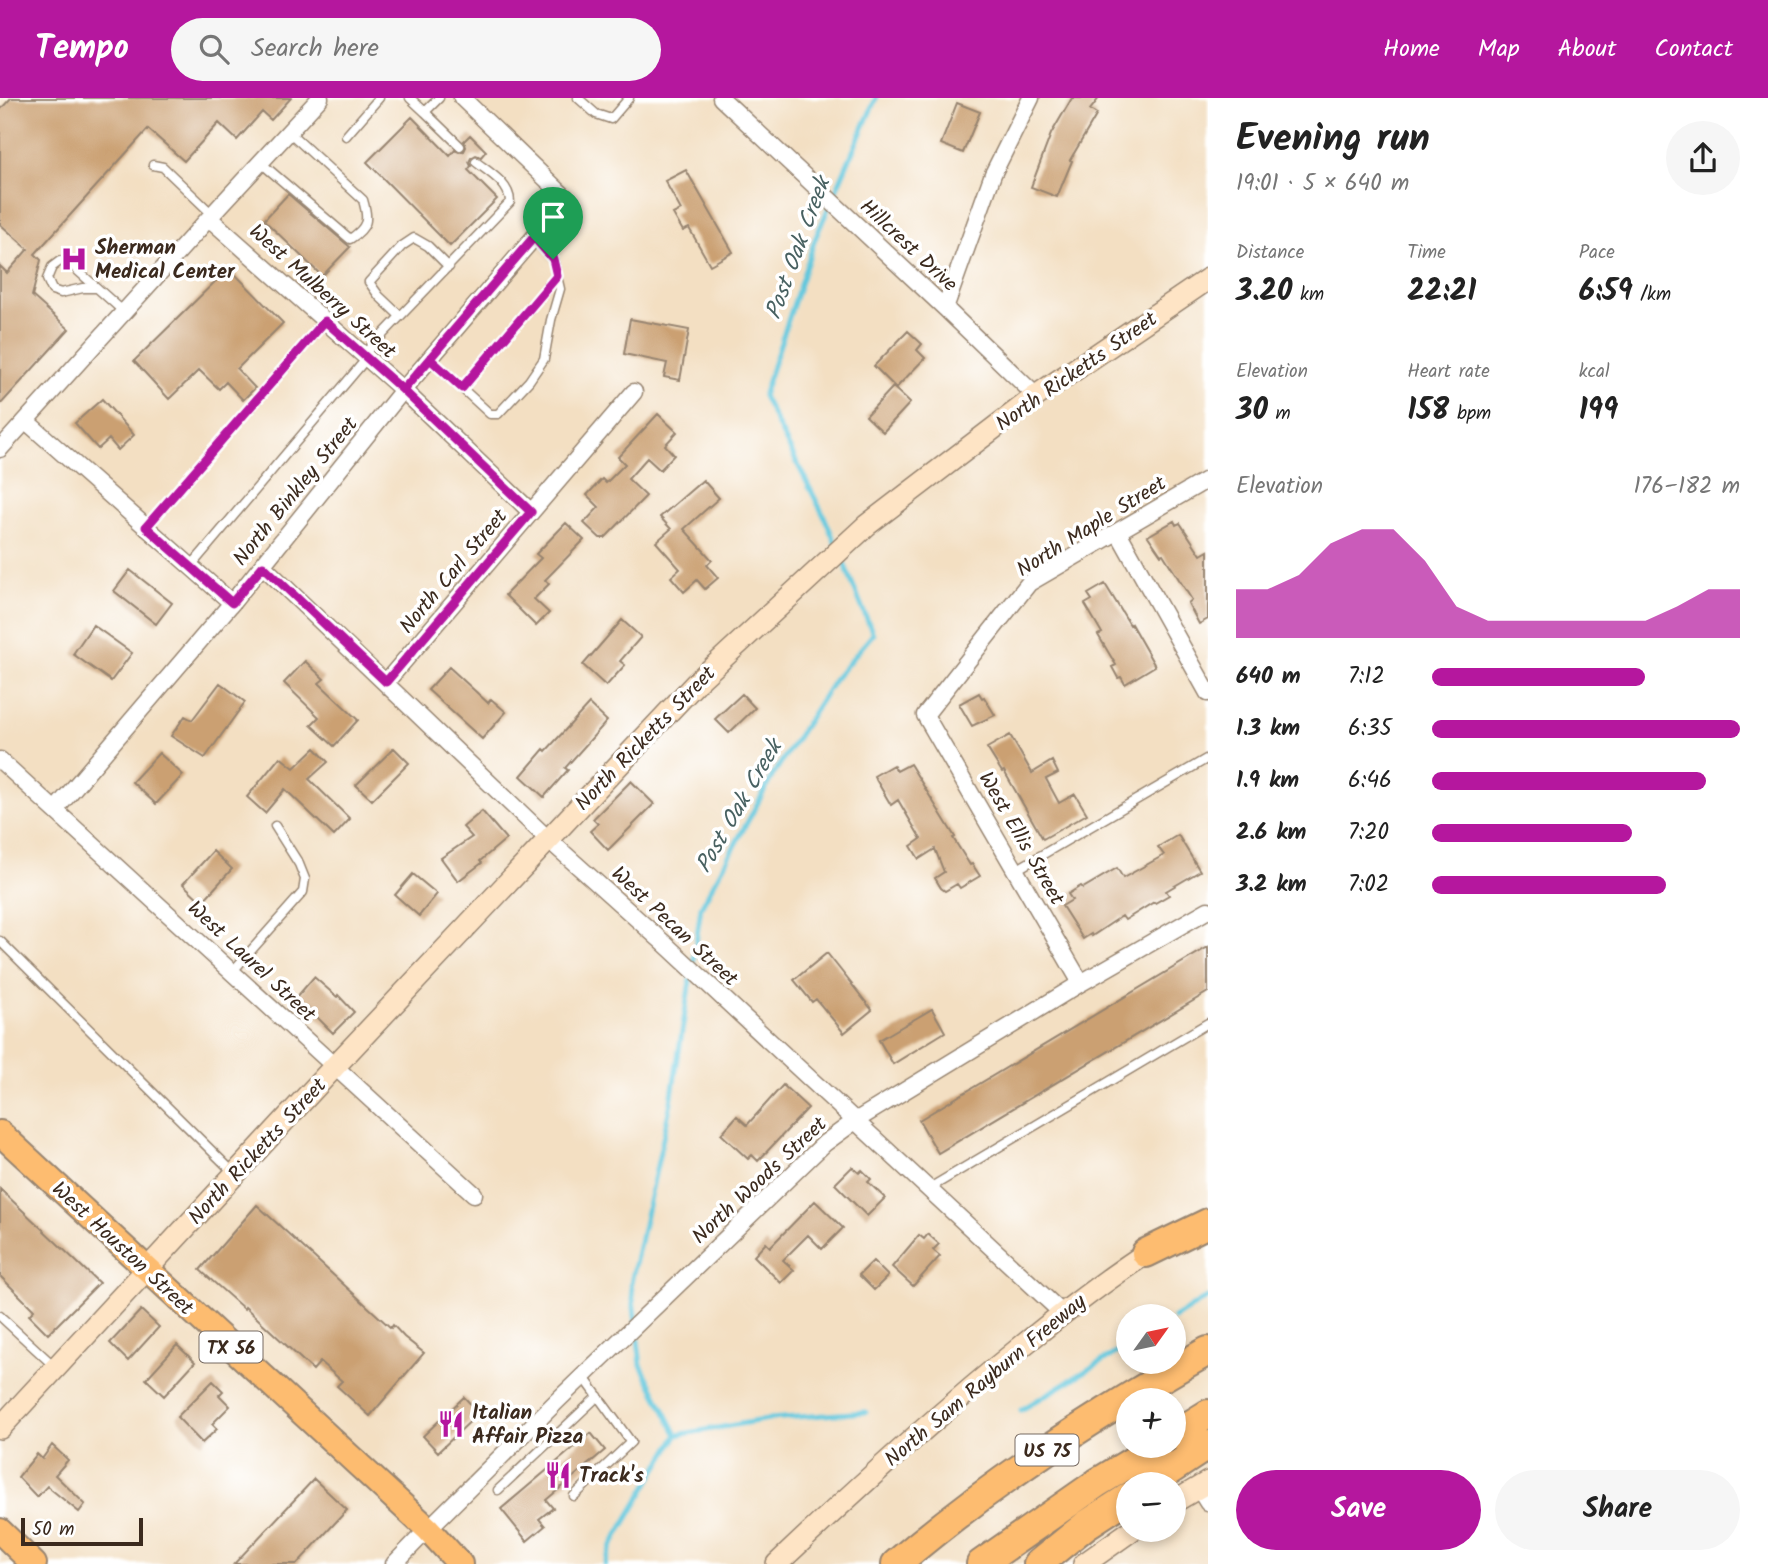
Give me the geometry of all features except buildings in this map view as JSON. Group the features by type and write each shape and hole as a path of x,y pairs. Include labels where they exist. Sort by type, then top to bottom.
{"highway":[{"path":"1146,1253 1208,1223"},
{"name":"US 75","path":"896,1564 943,1524 1057,1442 1208,1351"},
{"path":"1186,1428 1208,1414"},
{"path":"1167,1472 1208,1445"},
{"name":"US 75","path":"981,1564 1097,1483 1138,1458"},
{"path":"1038,1564 1086,1525 1116,1505"}],"main road":[{"name":"West Houston Street","path":"0,1133 428,1529 460,1564"},
{"path":"0,1531 34,1564"}],"street":[{"path":"0,449 320,98"},
{"name":"North Binkley Street","path":"56,809 263,566 403,390 567,199 462,98"},
{"name":"Hillcrest Drive","path":"721,98 1036,396"},
{"path":"945,308 993,174 1031,98"},
{"name":"West Mulberry Street","path":"211,216 403,390 531,512"},
{"name":"North Ricketts Street","path":"0,1428 335,1066 697,682 867,525 1036,396 1208,279"},
{"name":"North Carl Street","path":"386,682 634,392"},
{"path":"26,421 232,603"},
{"name":"North Maple Street","path":"925,715 1029,583 1208,479"},
{"path":"1118,532 1208,693"},
{"name":"West Pecan Street","path":"263,566 549,840 665,944 1062,1313"},
{"name":"West Ellis Street","path":"925,715 1082,982"},
{"name":"West Laurel Street","path":"0,760 474,1194"},
{"name":"North Woods Street","path":"394,1564 583,1376 825,1143 855,1121 1082,982 1208,910"},
{"name":"North Sam Rayburn Freeway","path":"777,1564 884,1463 1062,1313 1146,1253 1208,1214"},
{"path":"1186,1498 1205,1491"},
{"path":"1084,1564 1116,1541"}],"lane":[{"path":"346,136 379,98"},
{"path":"410,98 460,146"},
{"path":"425,112 439,98"},
{"path":"578,98 597,114 611,119 629,98"},
{"path":"260,162 350,239 361,231 367,216 363,200 289,132"},
{"path":"191,566 400,316 510,202 510,194 502,183 476,162"},
{"path":"153,165 163,167 211,216"},
{"path":"430,359 490,414 498,414 529,381 544,359 559,289 553,259 534,237"},
{"path":"400,316 369,282 402,246 414,238 428,246 449,267"},
{"path":"97,288 61,293 52,290 47,279 52,267 60,261 68,262 124,312"},
{"path":"462,388 557,276"},
{"path":"146,527 325,321"},
{"path":"1016,870 1208,758"},
{"path":"232,972 303,892 305,879 299,864 275,826"},
{"path":"0,942 235,1175"},
{"path":"928,1189 1208,1023"},
{"path":"0,1316 56,1368"},
{"path":"574,1496 631,1441 583,1376"},
{"path":"498,1490 598,1396"}],"waterway":[{"name":"Post Oak Creek","path":"837,547 763,396 815,239 876,98"},
{"name":"Post Oak Creek","path":"693,964 701,907 773,775 834,680 873,634 841,556"},
{"name":"Post Oak Creek","path":"605,1564 612,1545 677,1435 641,1365 631,1283 671,1102 691,974"},
{"path":"1186,1311 1208,1297"},
{"path":"1021,1410 1116,1353"},
{"path":"677,1435 769,1419 866,1412"}],"place":[{"name":"Sherman Medical Center","path":"74,259"},
{"name":"Italian Affair Pizza","path":"451,1424"},
{"name":"Track's","path":"558,1475"}],"route":[{"path":"553,259 534,237 403,390 325,321 146,527 232,603 263,566 386,682 531,512 403,390 430,359 462,388 557,276 553,259"}]}
